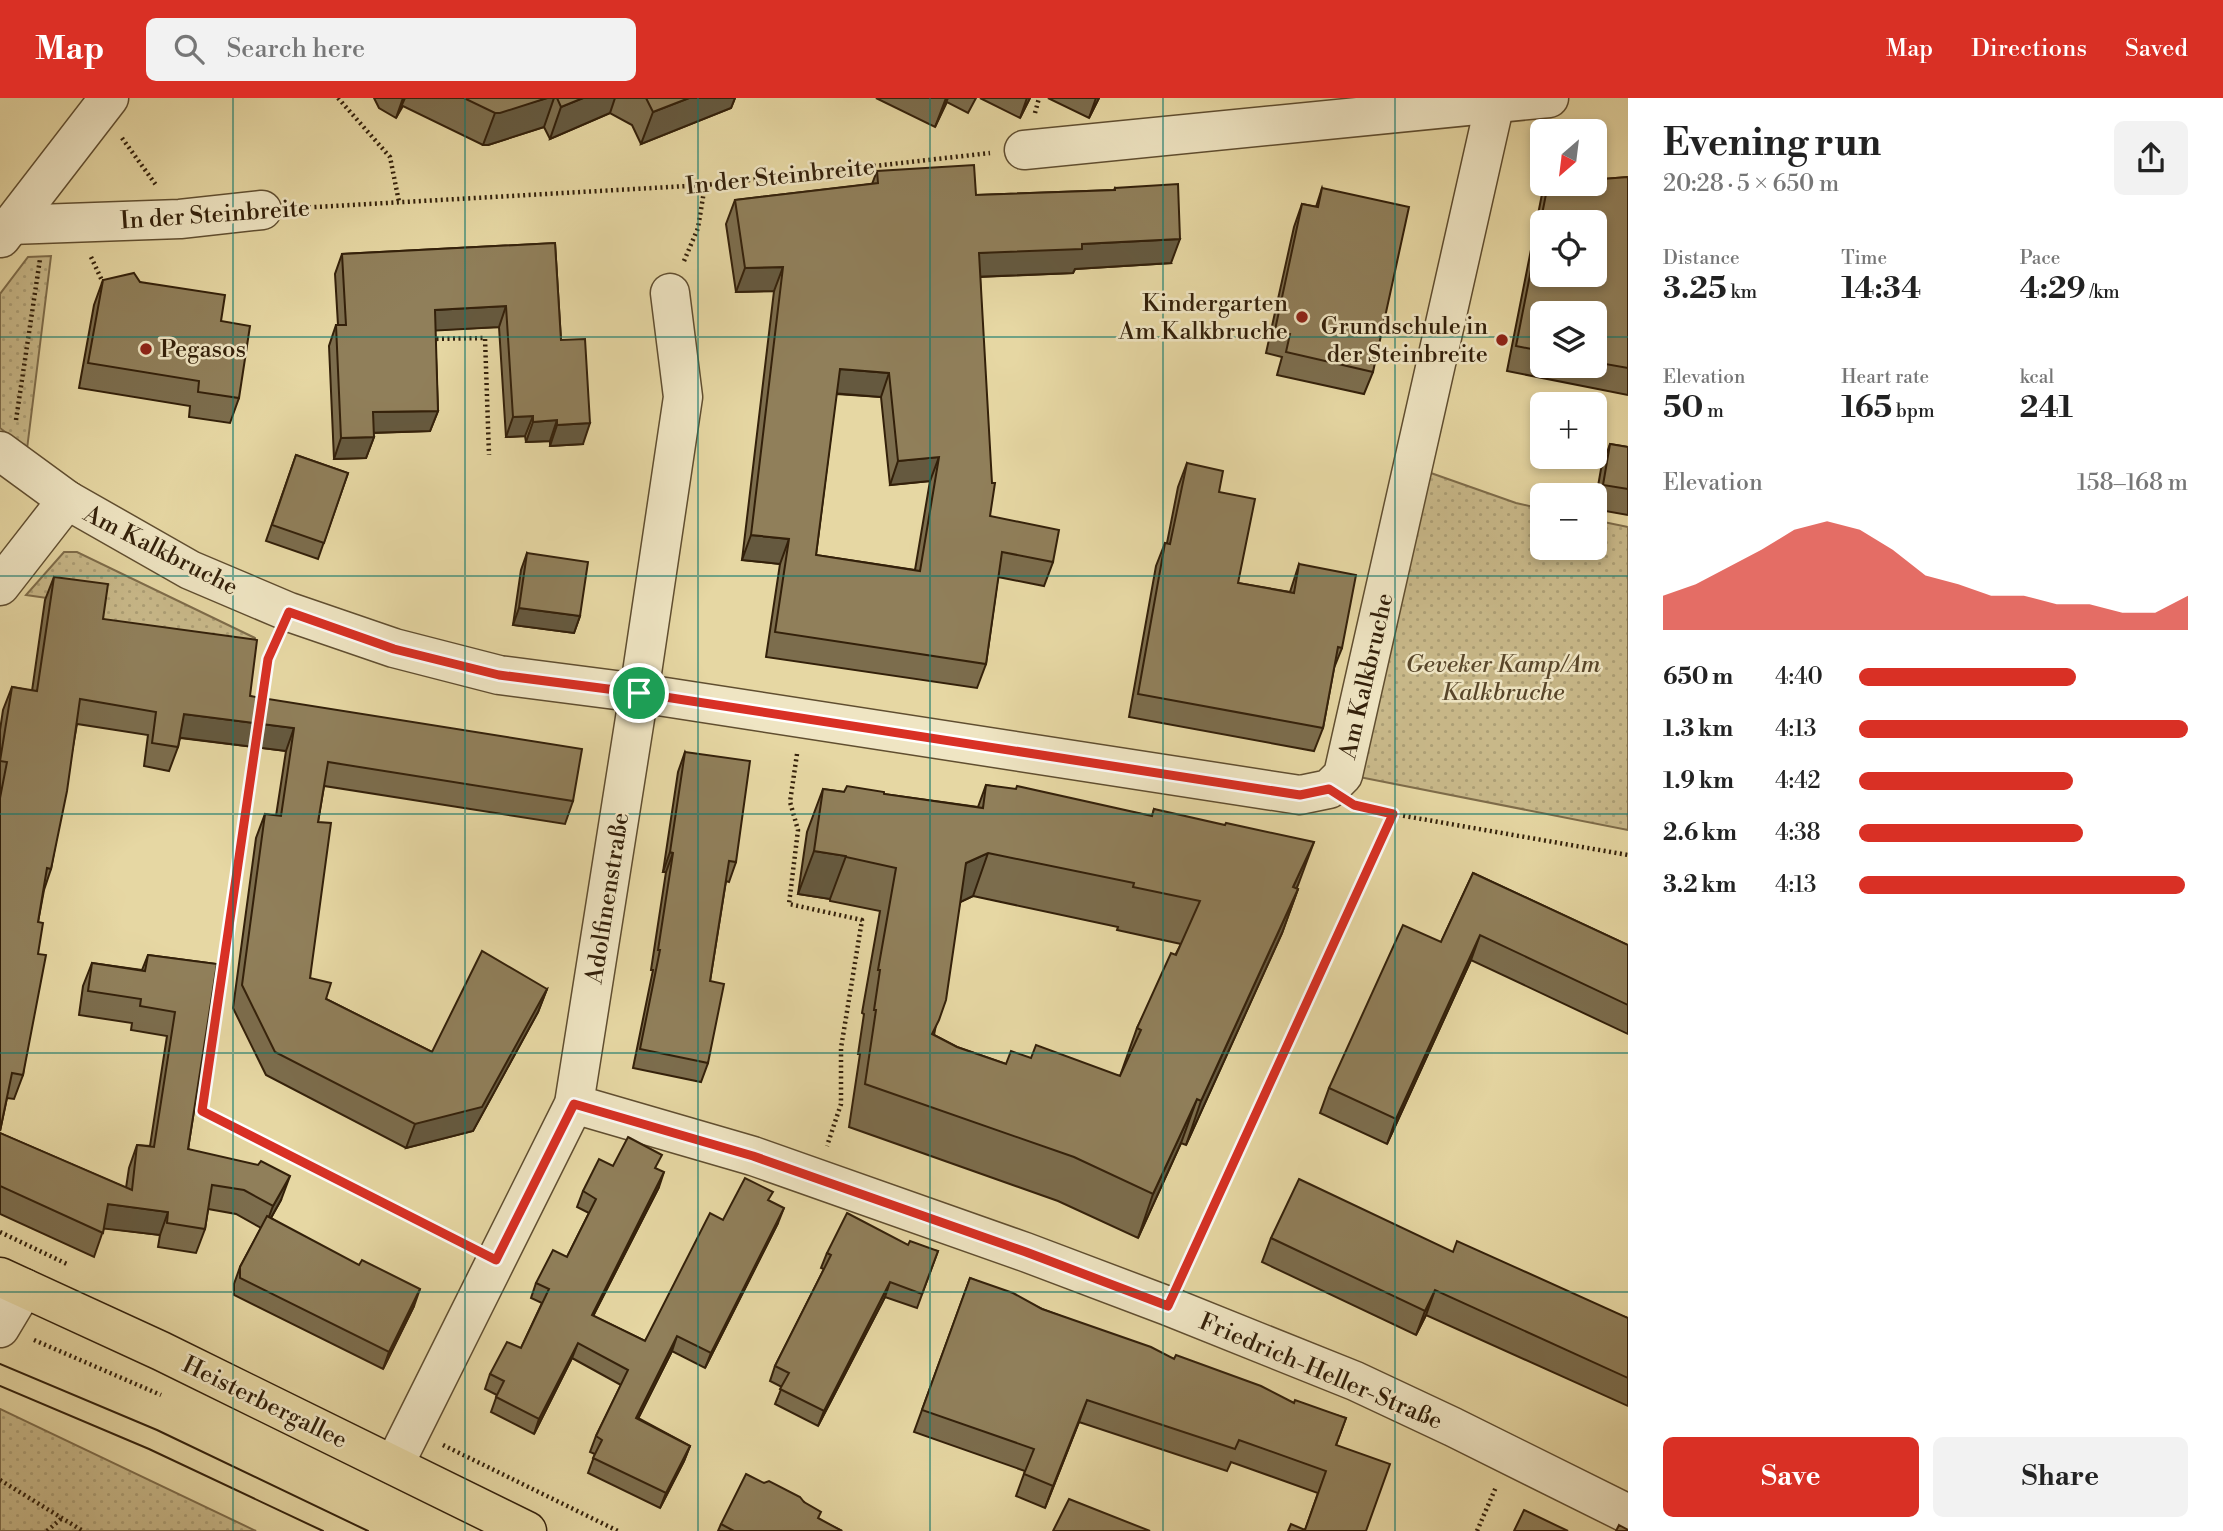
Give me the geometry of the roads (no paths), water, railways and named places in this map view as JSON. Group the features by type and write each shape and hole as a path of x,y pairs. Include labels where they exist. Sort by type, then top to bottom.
{"main road":[{"name":"Heisterbergallee","path":"12,1283 161,1351 527,1531"}],"street":[{"path":"1024,150 1496,100 1549,98"},
{"name":"Am Kalkbruche","path":"5,455 67,500 190,570 289,612 394,649 499,675 639,693 1300,795 1329,789 1343,775 1496,100"},
{"path":"19,229 105,103"},
{"name":"In der Steinbreite","path":"19,229 180,219 262,210"},
{"name":"Adolfinenstraße","path":"394,1465 574,1104 639,693 682,397 670,293"},
{"path":"0,586 67,500"},
{"name":"Friedrich-Heller-Straße","path":"574,1104 753,1156 1026,1252 1168,1306 1355,1381 1628,1514"},
{"path":"0,1328 12,1283"}],"tram line":[{"path":"0,1364 157,1430 368,1531"},
{"path":"0,1386 149,1449 323,1531"}],"place":[{"name":"Kindergarten Am Kalkbruche","path":"1302,317"},
{"name":"Grundschule in der Steinbreite","path":"1502,340"},
{"name":"Pegasos","path":"146,349"}],"park label":[{"name":"Geveker Kamp/Am Kalkbruche","path":"1503,678"}]}
